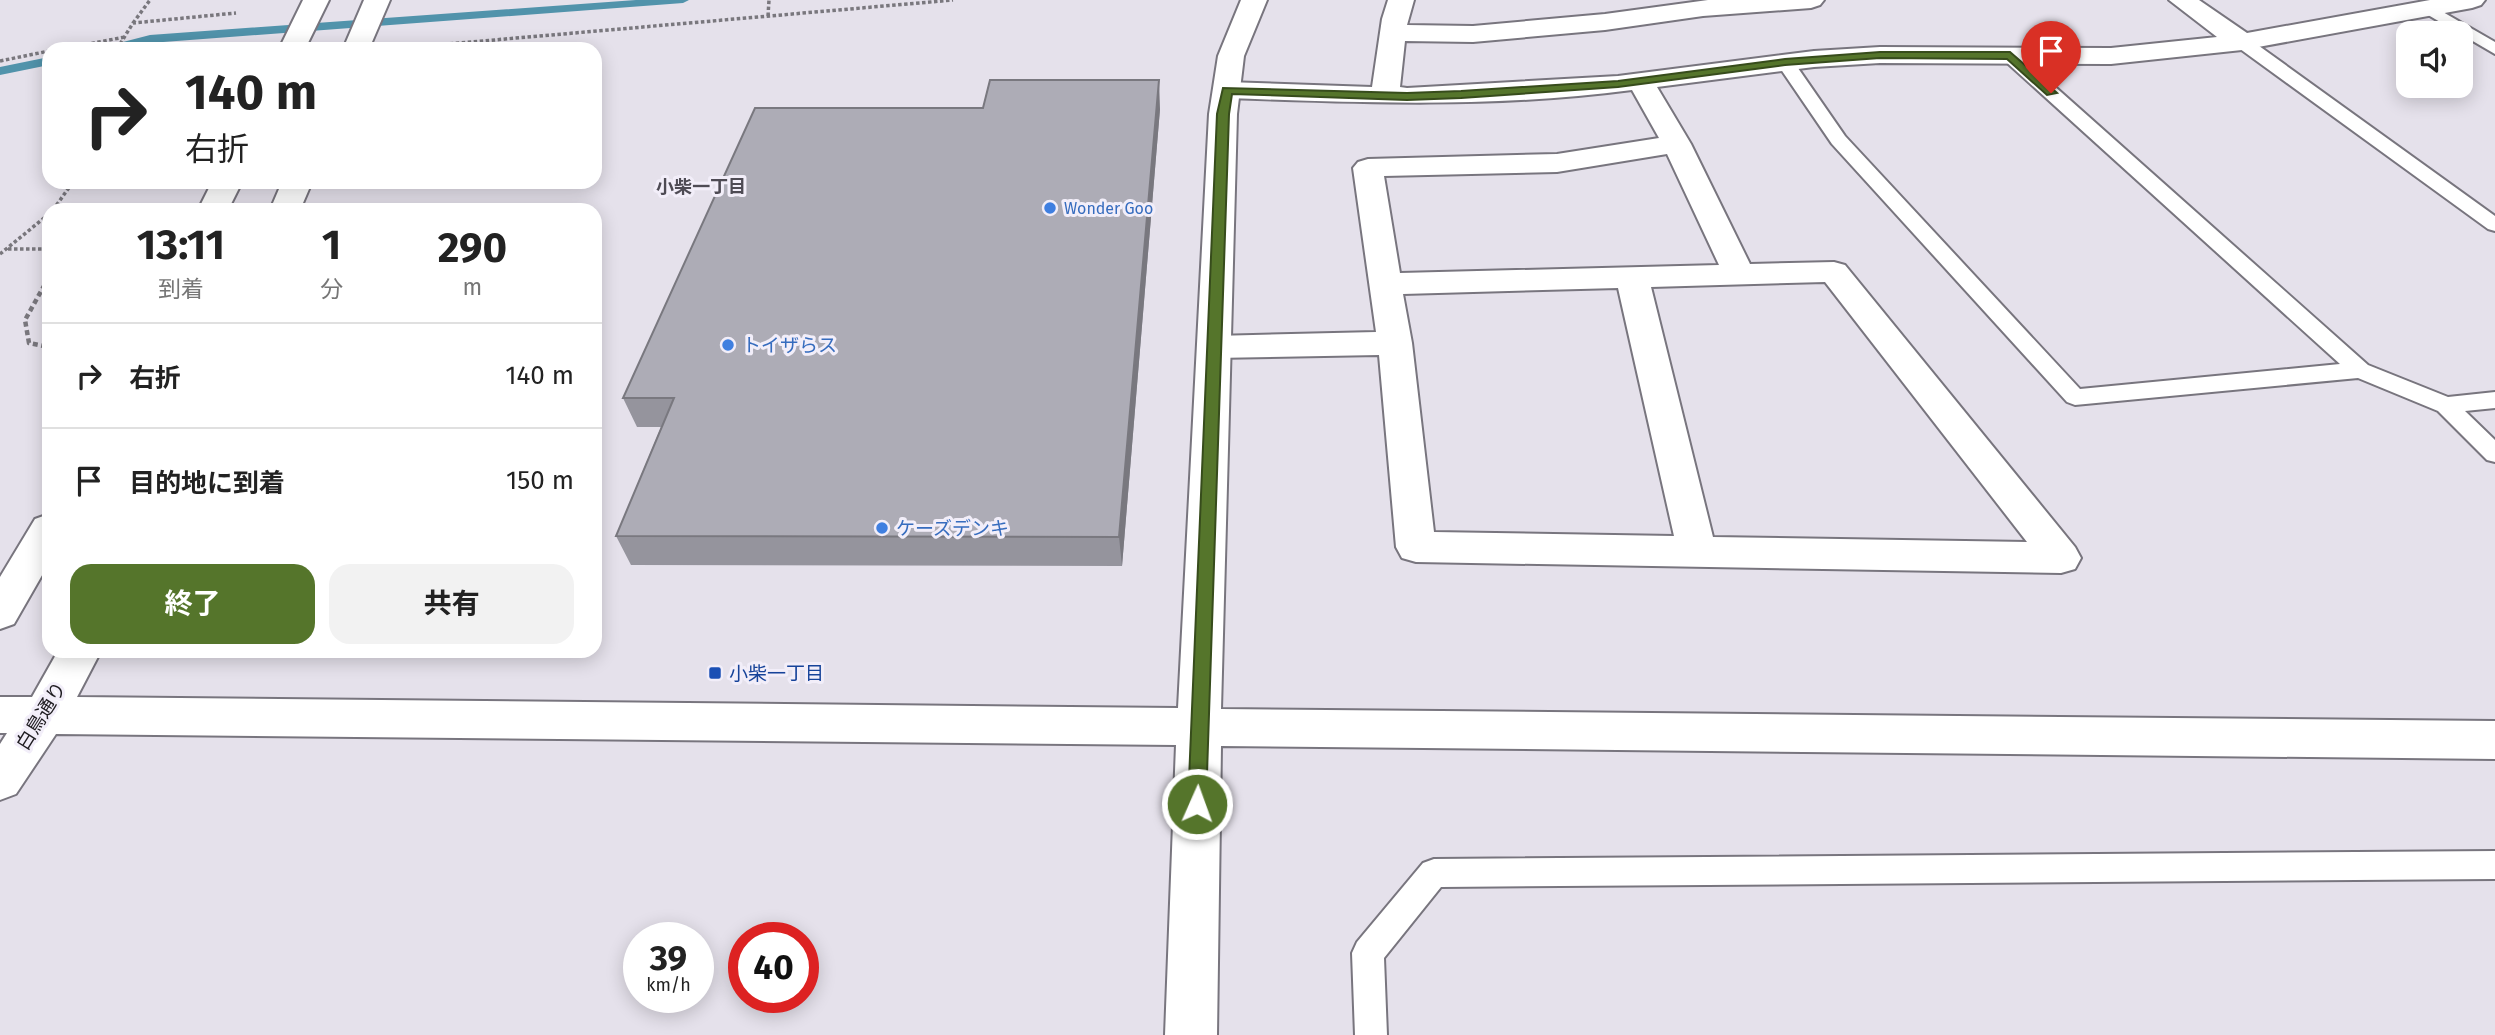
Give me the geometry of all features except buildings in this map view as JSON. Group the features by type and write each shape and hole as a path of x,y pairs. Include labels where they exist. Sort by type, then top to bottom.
{"street":[{"path":"1191,1035 1199,727 1223,114 1231,56 1254,0"},
{"path":"1385,95 1393,33 1401,0"},
{"path":"1393,33 1473,34 1534,19 1745,2 1811,0"},
{"path":"2182,0 2242,42"},
{"path":"1227,90 1461,95 1640,81 1785,62 1880,55 2111,56 2242,42 2472,0"},
{"path":"359,42 375,5"},
{"path":"296,42 313,8"},
{"path":"1640,81 1677,144 1739,274"},
{"path":"1385,284 1834,272 2061,558 1416,547 1395,343 1385,284 1368,168 1557,163 1677,144"},
{"path":"1632,277 1697,552"},
{"path":"1214,347 1395,343"},
{"path":"0,614 42,541"},
{"name":"白鳥通り","path":"0,780 46,715 76,658"},
{"path":"0,715 2495,740"}],"lane":[{"path":"2429,9 2495,49"},
{"path":"2242,42 2495,225"},
{"path":"2010,56 2360,370 2446,405 2495,454"},
{"path":"1785,62 1838,140 2076,397 2360,370"},
{"path":"2446,405 2495,400"},
{"path":"1371,1035 1368,953 1434,873 2495,865"}],"path":[{"path":"122,42 150,0"},
{"path":"768,16 769,0"},
{"path":"471,42 953,0"},
{"path":"133,23 236,13"},
{"path":"99,42 125,37"},
{"path":"0,61 42,52"},
{"path":"0,254 42,220"},
{"path":"7,249 42,249"},
{"path":"42,290 25,320 29,343 42,346"}],"waterway":[{"path":"136,42 683,0"},
{"path":"0,71 42,62"}],"place":[{"name":"Wonder Goo","path":"1050,208"},
{"name":"トイザらス","path":"728,345"},
{"name":"ケーズデンキ","path":"882,528"},
{"name":"小柴一丁目","path":"715,673"}],"district":[{"name":"小柴一丁目","path":"701,187"}],"route":[{"path":"1197,804 1223,114 1227,90 1407,96 1461,95 1618,84 1785,62 1880,55 2010,56 2051,93"}]}
